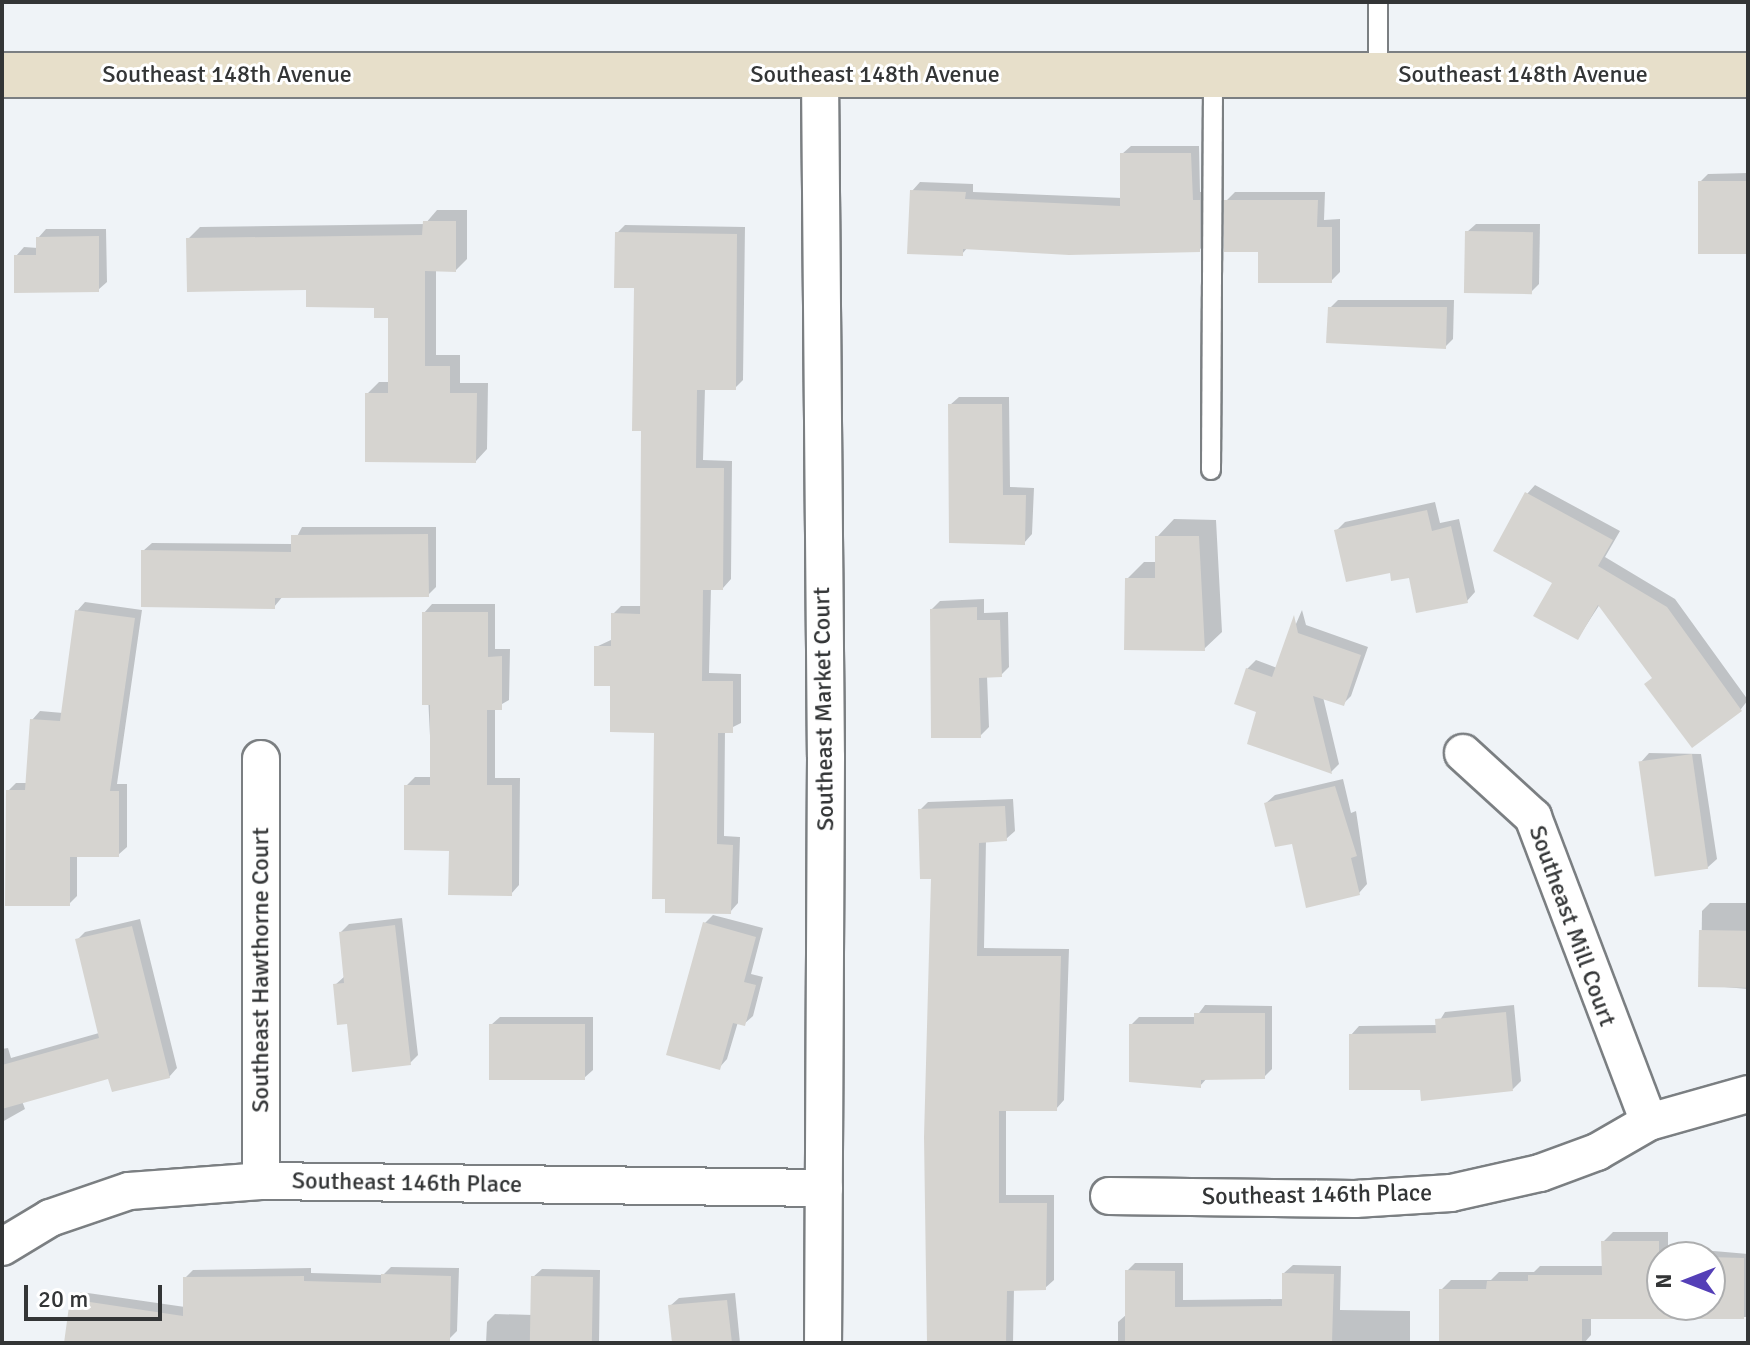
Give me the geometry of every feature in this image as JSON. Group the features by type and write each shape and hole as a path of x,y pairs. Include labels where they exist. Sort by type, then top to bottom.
{"main road":[{"name":"Southeast 148th Avenue","path":"2,75 1748,75"}],"street":[{"name":"Southeast Market Court","path":"820,76 823,1343"},
{"name":"Southeast Mill Court","path":"1463,753 1533,817 1649,1122"},
{"name":"Southeast Hawthorne Court","path":"261,759 261,1181"},
{"name":"Southeast 146th Place","path":"1109,1196 1355,1199 1451,1193 1540,1173 1597,1152 1649,1122 1748,1094"},
{"name":"Southeast 146th Place","path":"2,1247 50,1218 129,1191 261,1181 824,1188"}],"lane":[{"path":"1378,2 1378,75"},
{"path":"1211,470 1213,74"}],"building":[{"path":"1120,153 1191,153 1193,200 1200,200 1200,252 1069,255 963,249 963,256 907,254 910,190 966,192 965,199 1120,206"},
{"path":"1698,181 1748,181 1748,254 1698,254"},
{"path":"1224,200 1318,200 1317,227 1332,227 1332,283 1258,283 1258,252 1224,252"},
{"path":"423,221 456,221 456,272 425,271 425,366 450,366 450,393 477,393 476,463 365,462 365,393 388,393 388,318 374,318 374,308 306,307 306,290 187,292 186,238 422,235"},
{"path":"1465,231 1533,232 1532,294 1464,293"},
{"path":"615,232 737,234 736,390 697,390 696,468 724,468 723,590 703,590 702,681 733,681 733,733 718,733 717,844 733,845 731,914 665,913 665,899 652,899 654,733 610,732 610,686 594,686 594,646 611,646 611,613 640,614 641,431 632,431 634,288 614,288"},
{"path":"99,236 99,292 14,293 14,255 36,255 36,237"},
{"path":"1328,307 1447,307 1446,349 1326,343"},
{"path":"948,404 1002,404 1003,495 1026,495 1025,545 949,543"},
{"path":"1525,492 1613,540 1598,566 1667,607 1742,711 1692,748 1644,684 1652,678 1598,605 1578,640 1533,616 1552,583 1493,551"},
{"path":"1427,510 1432,531 1451,526 1468,603 1416,613 1409,578 1391,581 1390,573 1346,582 1334,530"},
{"path":"428,534 429,597 275,598 275,609 141,607 141,550 291,552 291,535"},
{"path":"1155,536 1199,536 1205,651 1124,650 1125,578 1155,578"},
{"path":"977,607 977,620 1000,620 1002,677 979,678 981,738 931,738 930,609"},
{"path":"75,610 135,618 110,791 119,791 119,857 70,857 70,906 5,906 6,790 25,790 30,719 60,721"},
{"path":"422,612 488,612 488,657 502,656 502,710 487,710 487,785 512,785 512,896 448,895 449,851 404,850 404,785 430,785 430,705 422,705"},
{"path":"1294,615 1298,633 1361,655 1344,706 1313,696 1332,774 1247,744 1256,712 1234,704 1246,668 1272,677"},
{"path":"1692,754 1708,869 1655,876 1639,762"},
{"path":"1335,786 1357,856 1351,858 1360,895 1306,908 1292,844 1275,847 1264,803"},
{"path":"1005,806 1007,841 979,843 977,956 1061,956 1057,1111 999,1111 999,1203 1047,1203 1046,1290 1007,1291 1006,1343 927,1343 924,1137 931,879 920,879 918,809"},
{"path":"703,922 756,937 744,982 756,985 745,1026 733,1023 720,1070 666,1055"},
{"path":"395,925 411,1065 352,1072 347,1024 337,1025 333,984 344,983 339,932"},
{"path":"132,926 170,1078 112,1092 108,1079 2,1109 2,1065 99,1038 75,939"},
{"path":"1699,930 1748,931 1747,988 1698,987"},
{"path":"1506,1012 1513,1091 1421,1101 1420,1090 1349,1090 1349,1034 1436,1033 1435,1019"},
{"path":"1194,1013 1265,1013 1265,1079 1201,1080 1201,1088 1129,1082 1129,1024 1194,1024"},
{"path":"489,1024 585,1024 585,1080 489,1080"},
{"path":"1601,1241 1646,1241 1646,1319 1582,1319 1582,1343 1439,1343 1439,1289 1486,1289 1487,1281 1528,1281 1528,1275 1602,1275"},
{"path":"1726,1257 1744,1258 1744,1319 1726,1319"},
{"path":"1125,1270 1175,1271 1175,1307 1282,1306 1282,1273 1334,1274 1332,1343 1125,1343"},
{"path":"381,1274 451,1276 450,1341 64,1343 70,1299 183,1316 183,1277 304,1276 304,1281 381,1283"},
{"path":"531,1276 593,1277 592,1343 530,1343"},
{"path":"727,1300 732,1343 672,1343 668,1305"}]}
